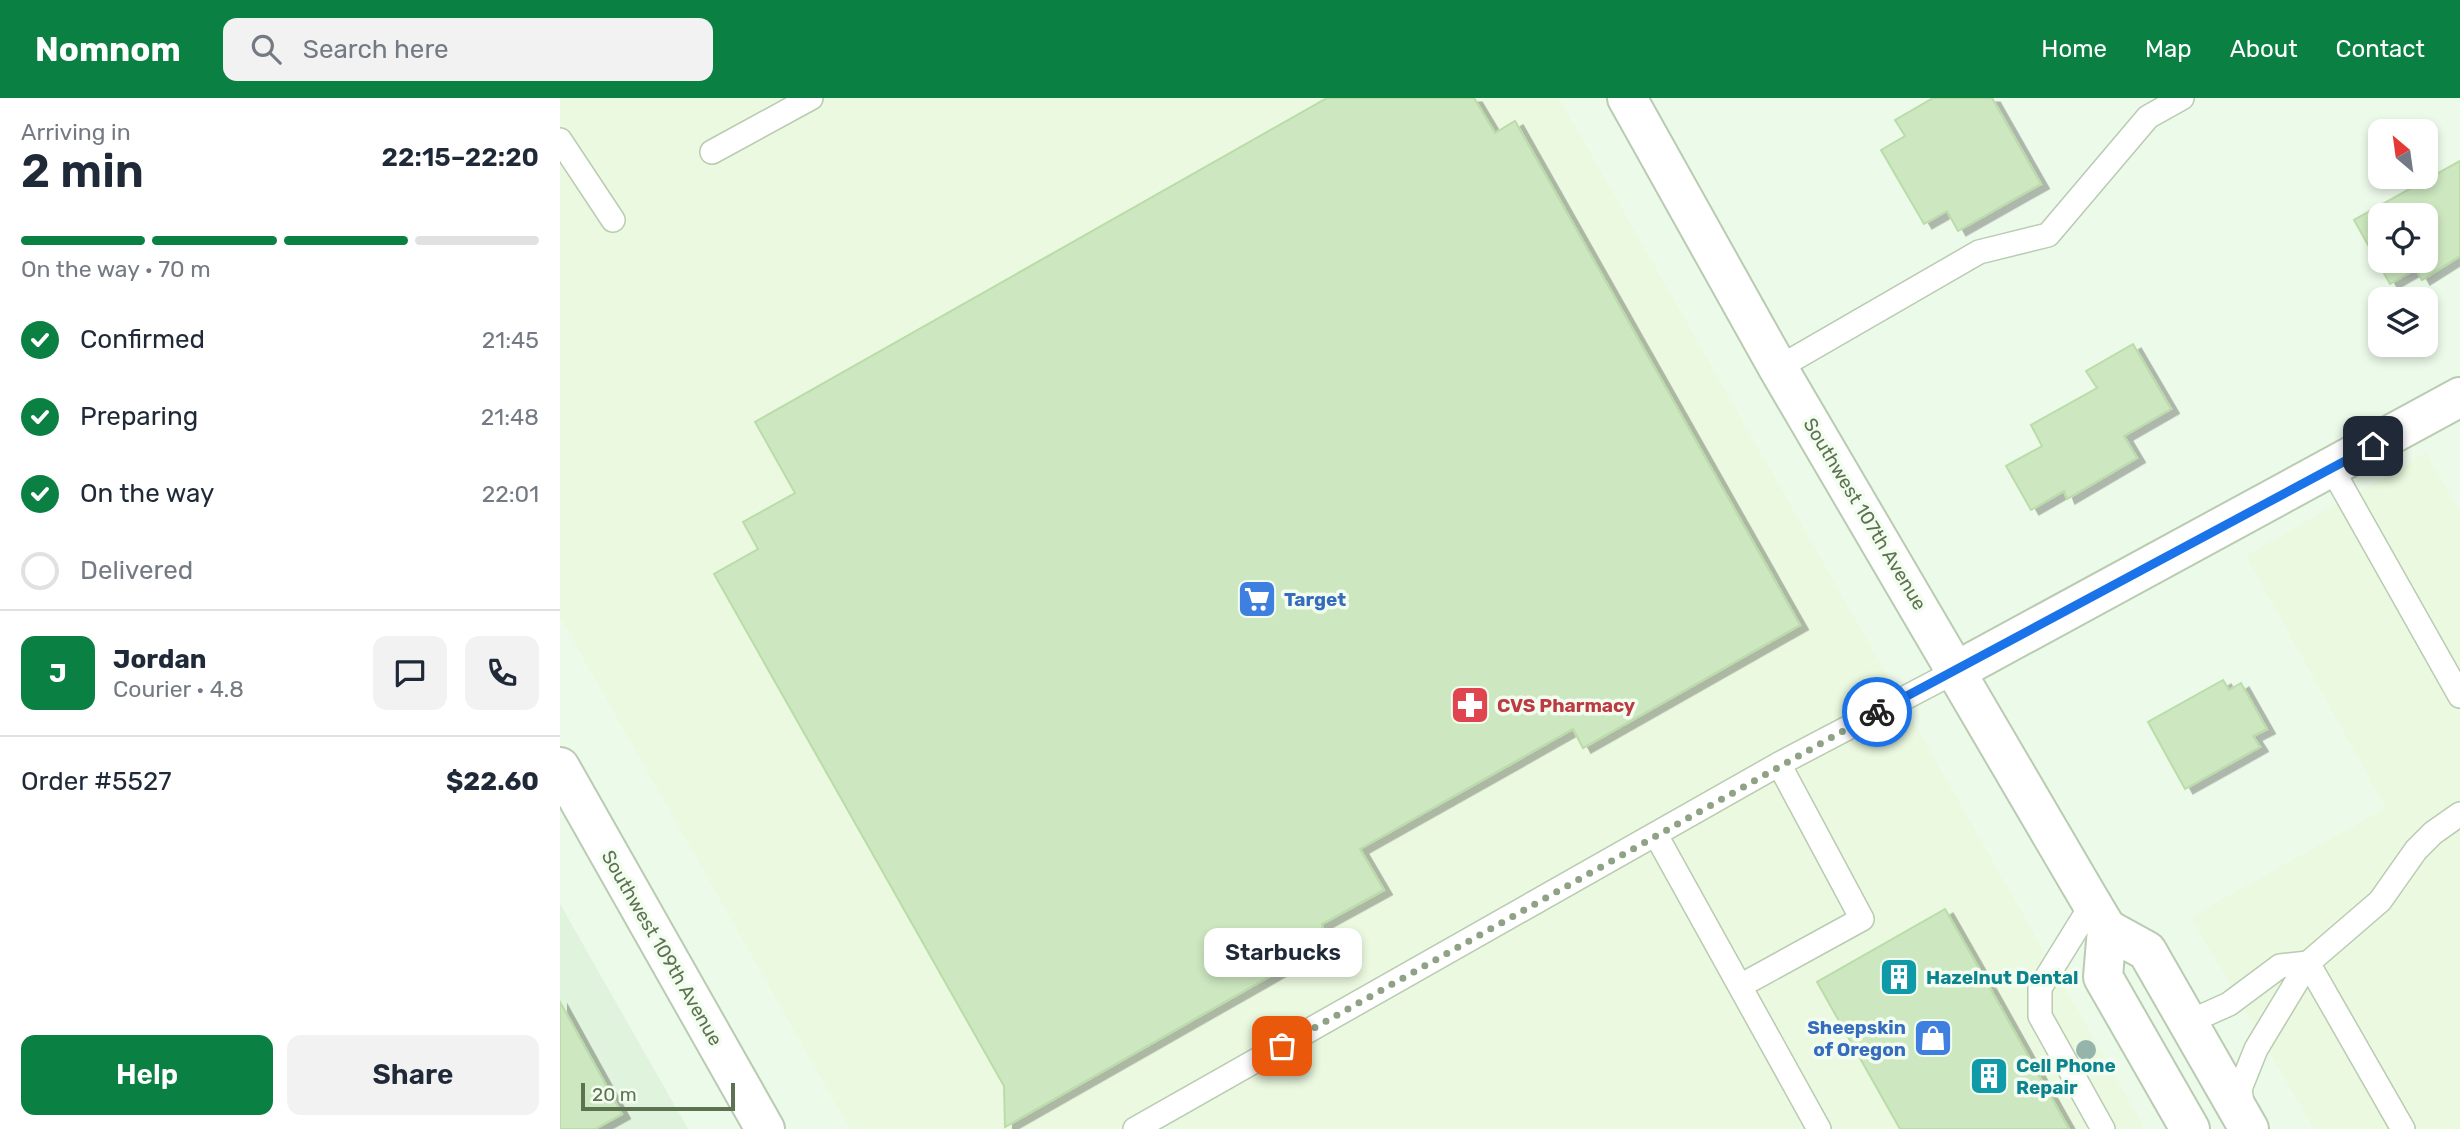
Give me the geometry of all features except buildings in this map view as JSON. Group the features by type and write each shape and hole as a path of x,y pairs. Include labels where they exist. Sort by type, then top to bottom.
{"street":[{"name":"Southwest 107th Avenue","path":"1627,98 1778,368 1958,670 2099,916"},
{"path":"1958,670 2460,397"},
{"name":"Southwest 109th Avenue","path":"560,767 765,1129"},
{"path":"2099,916 2147,951 2247,1126"},
{"path":"2099,916 2103,977 2190,1129"}],"lane":[{"path":"712,152 811,98"},
{"path":"1778,368 1979,252 2048,235 2148,117 2182,98"},
{"path":"560,140 613,220"},
{"path":"2332,469 2460,696"},
{"path":"1135,1129 1780,765 1958,670"},
{"path":"1740,986 1862,919 1780,765"},
{"path":"2247,1126 2240,1089 2256,1049 2308,963 2380,901 2416,850 2460,814"},
{"path":"1656,835 1819,1129"},
{"path":"2099,916 2040,988 2040,1016 2103,1129"},
{"path":"2189,1022 2229,1004 2280,966 2308,963"},
{"path":"2308,963 2403,1129"}],"shaded area":[{"path":"560,98 1559,98 2145,1129 850,1129 560,617"},
{"path":"2426,453 2460,512 2460,1129 2314,1129 2191,917 2386,808 2246,556"},
{"path":"560,904 688,1129 560,1129"}],"way so far":[{"path":"1282,1046 1877,712"}],"place":[{"name":"Target","path":"1257,599"},
{"name":"CVS Pharmacy","path":"1470,705"},
{"name":"Hazelnut Dental","path":"1899,977"},
{"name":"Sheepskin of Oregon","path":"1933,1038"},
{"name":"Starbucks","path":"1282,1046"},
{"name":"Cell Phone Repair","path":"1989,1076"}],"route":[{"path":"1877,712 2373,446"}]}
